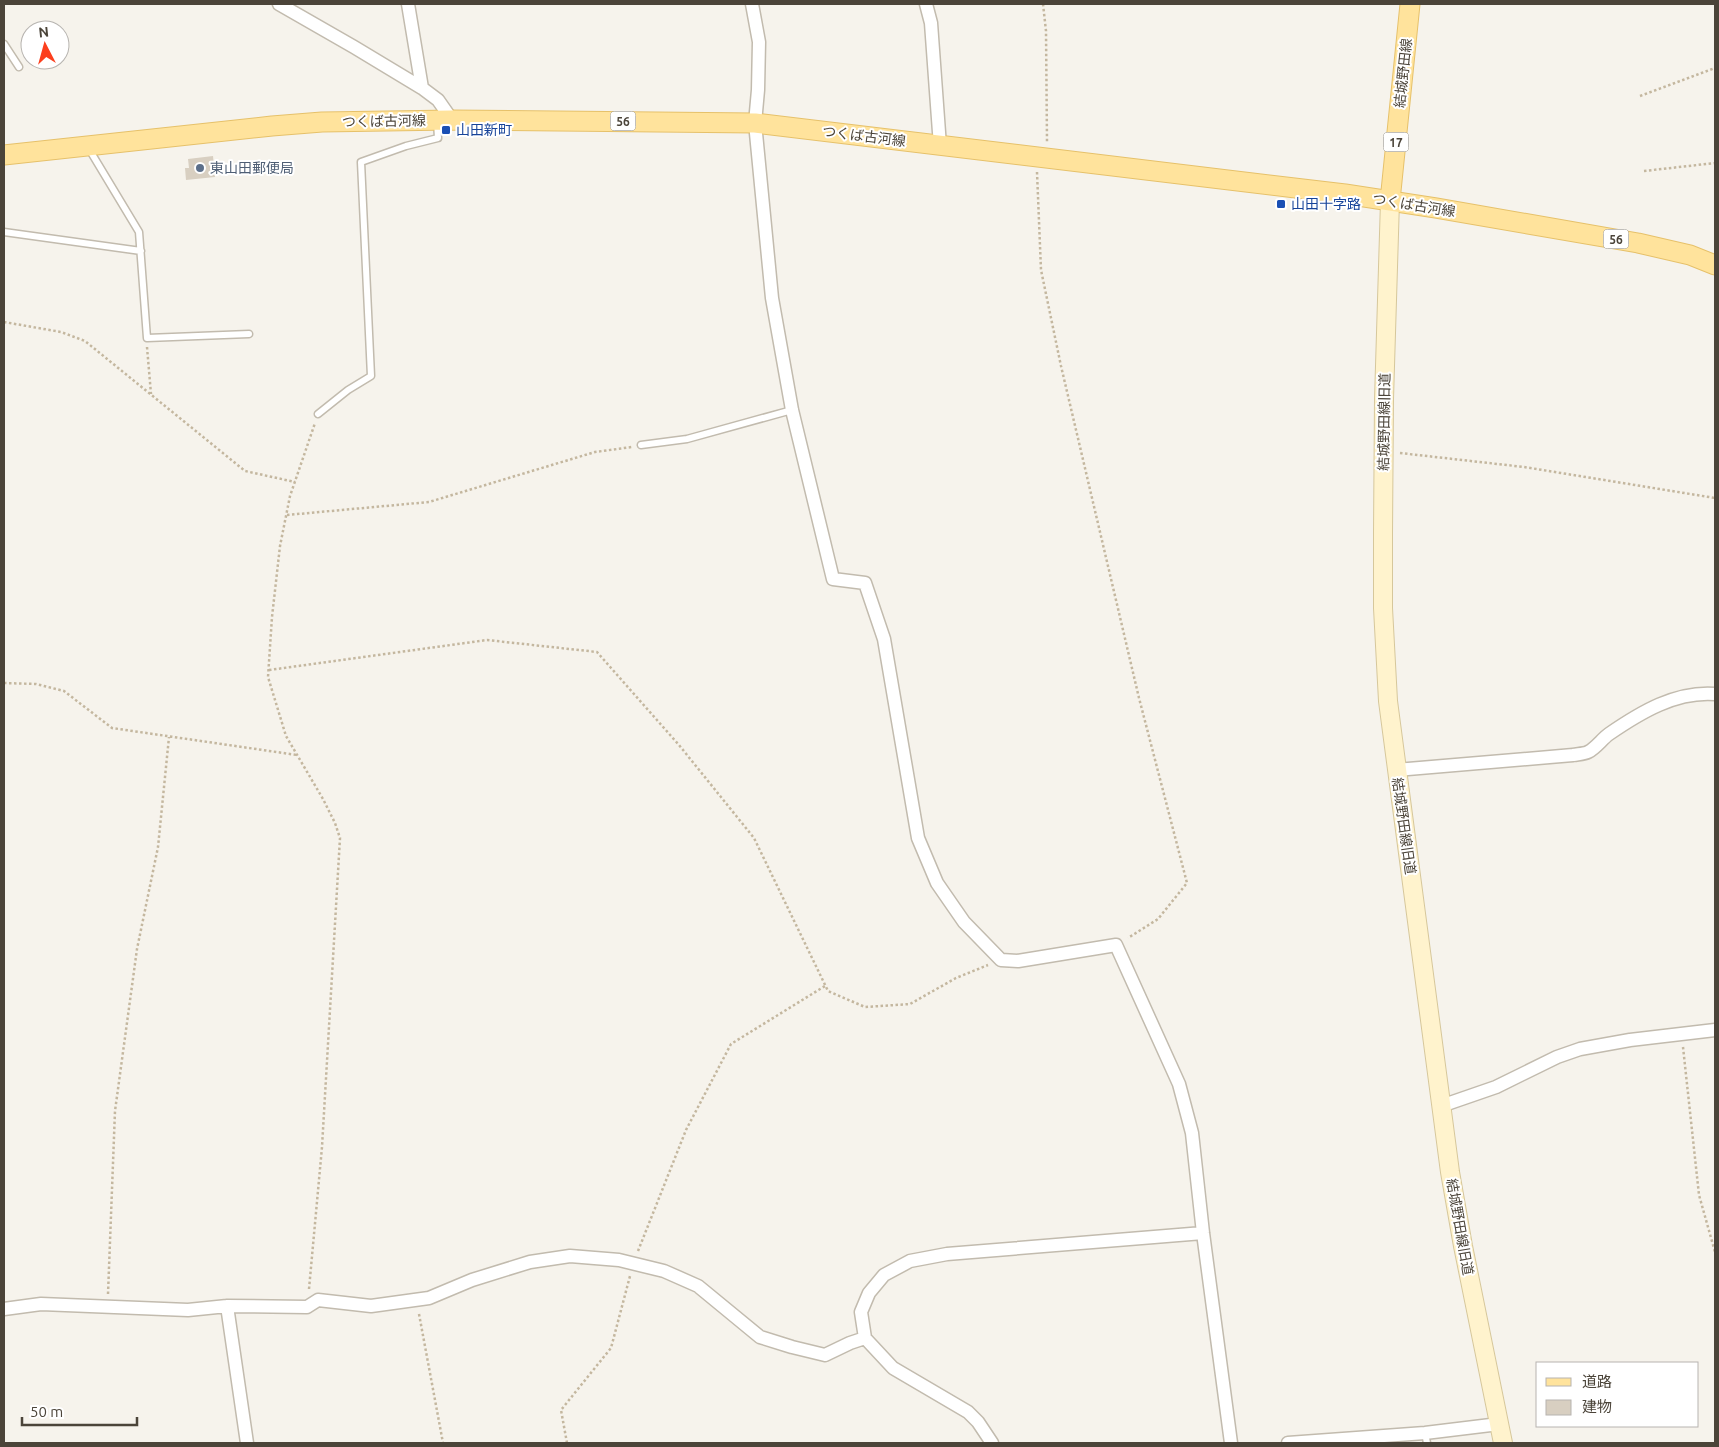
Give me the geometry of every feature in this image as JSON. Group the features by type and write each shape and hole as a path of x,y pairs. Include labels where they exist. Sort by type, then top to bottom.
{"main road":[{"name":"結城野田線","path":"1390,201 1410,4"},
{"name":"つくば古河線","path":"4,155 322,122 444,120 755,123 1345,194 1638,243 1690,255 1715,265"}],"street":[{"path":"279,4 422,88 438,100 444,120"},
{"path":"408,4 422,88"},
{"path":"752,4 759,42 755,123 772,298 792,410 833,579 865,583 884,639 918,838 937,883 964,922 1001,960 1018,961 1116,945 1179,1084 1192,1133 1202,1233 1231,1443"},
{"path":"926,4 931,23 940,146"},
{"name":"結城野田線旧道","path":"1390,201 1383,451 1383,608 1388,701 1450,1172 1503,1443"},
{"path":"1396,770 1573,755 1590,751 1614,730 1644,712 1675,698 1704,693 1715,694"},
{"path":"1441,1106 1496,1087 1556,1057 1580,1049 1715,1030"},
{"path":"992,1443 978,1422 968,1412 893,1368 865,1338 861,1312 869,1293 884,1275 910,1261 947,1254 1202,1233"},
{"path":"4,1308 41,1304 188,1310 227,1306 307,1307 318,1300 371,1306 429,1298 472,1280 530,1262 570,1256 619,1260 664,1271 698,1286 760,1337 792,1347 825,1354 865,1338"},
{"path":"227,1306 247,1443"},
{"path":"1288,1443 1426,1438 1499,1424"}],"lane":[{"path":"4,44 20,67"},
{"path":"318,414 348,390 371,376 362,162 406,146 438,138 444,120"},
{"path":"88,146 139,232 147,338 249,334"},
{"path":"4,232 141,251"},
{"path":"641,446 688,439 792,410"}],"path":[{"path":"1042,4 1046,31 1040,270 1139,698 1186,883 1158,919 1116,945"},
{"path":"1640,96 1715,68"},
{"path":"1644,171 1715,163"},
{"path":"4,322 61,332 85,341 245,471 295,482"},
{"path":"147,338 151,395"},
{"path":"307,1307 322,1147 340,838 335,823 286,736 268,676 280,546 290,496 318,414"},
{"path":"287,515 429,502 595,452 641,446"},
{"path":"1383,451 1524,467 1715,498"},
{"path":"269,670 487,640 597,652 679,745 754,838 828,991 865,1006 910,1004 956,978 1001,960"},
{"path":"4,683 36,684 64,691 112,728 297,755"},
{"path":"108,1306 115,1111 137,949 158,847 169,737"},
{"path":"567,1443 561,1410 611,1348 634,1263 686,1130 731,1044 825,986"},
{"path":"1681,1034 1699,1195 1715,1252"},
{"path":"416,1300 443,1443"}],"building":[{"path":"213,156 215,177 186,180 185,168 189,168 188,159"}],"place":[{"name":"山田新町","path":"446,130"},
{"name":"東山田郵便局","path":"200,168"},
{"name":"山田十字路","path":"1281,204"}]}
